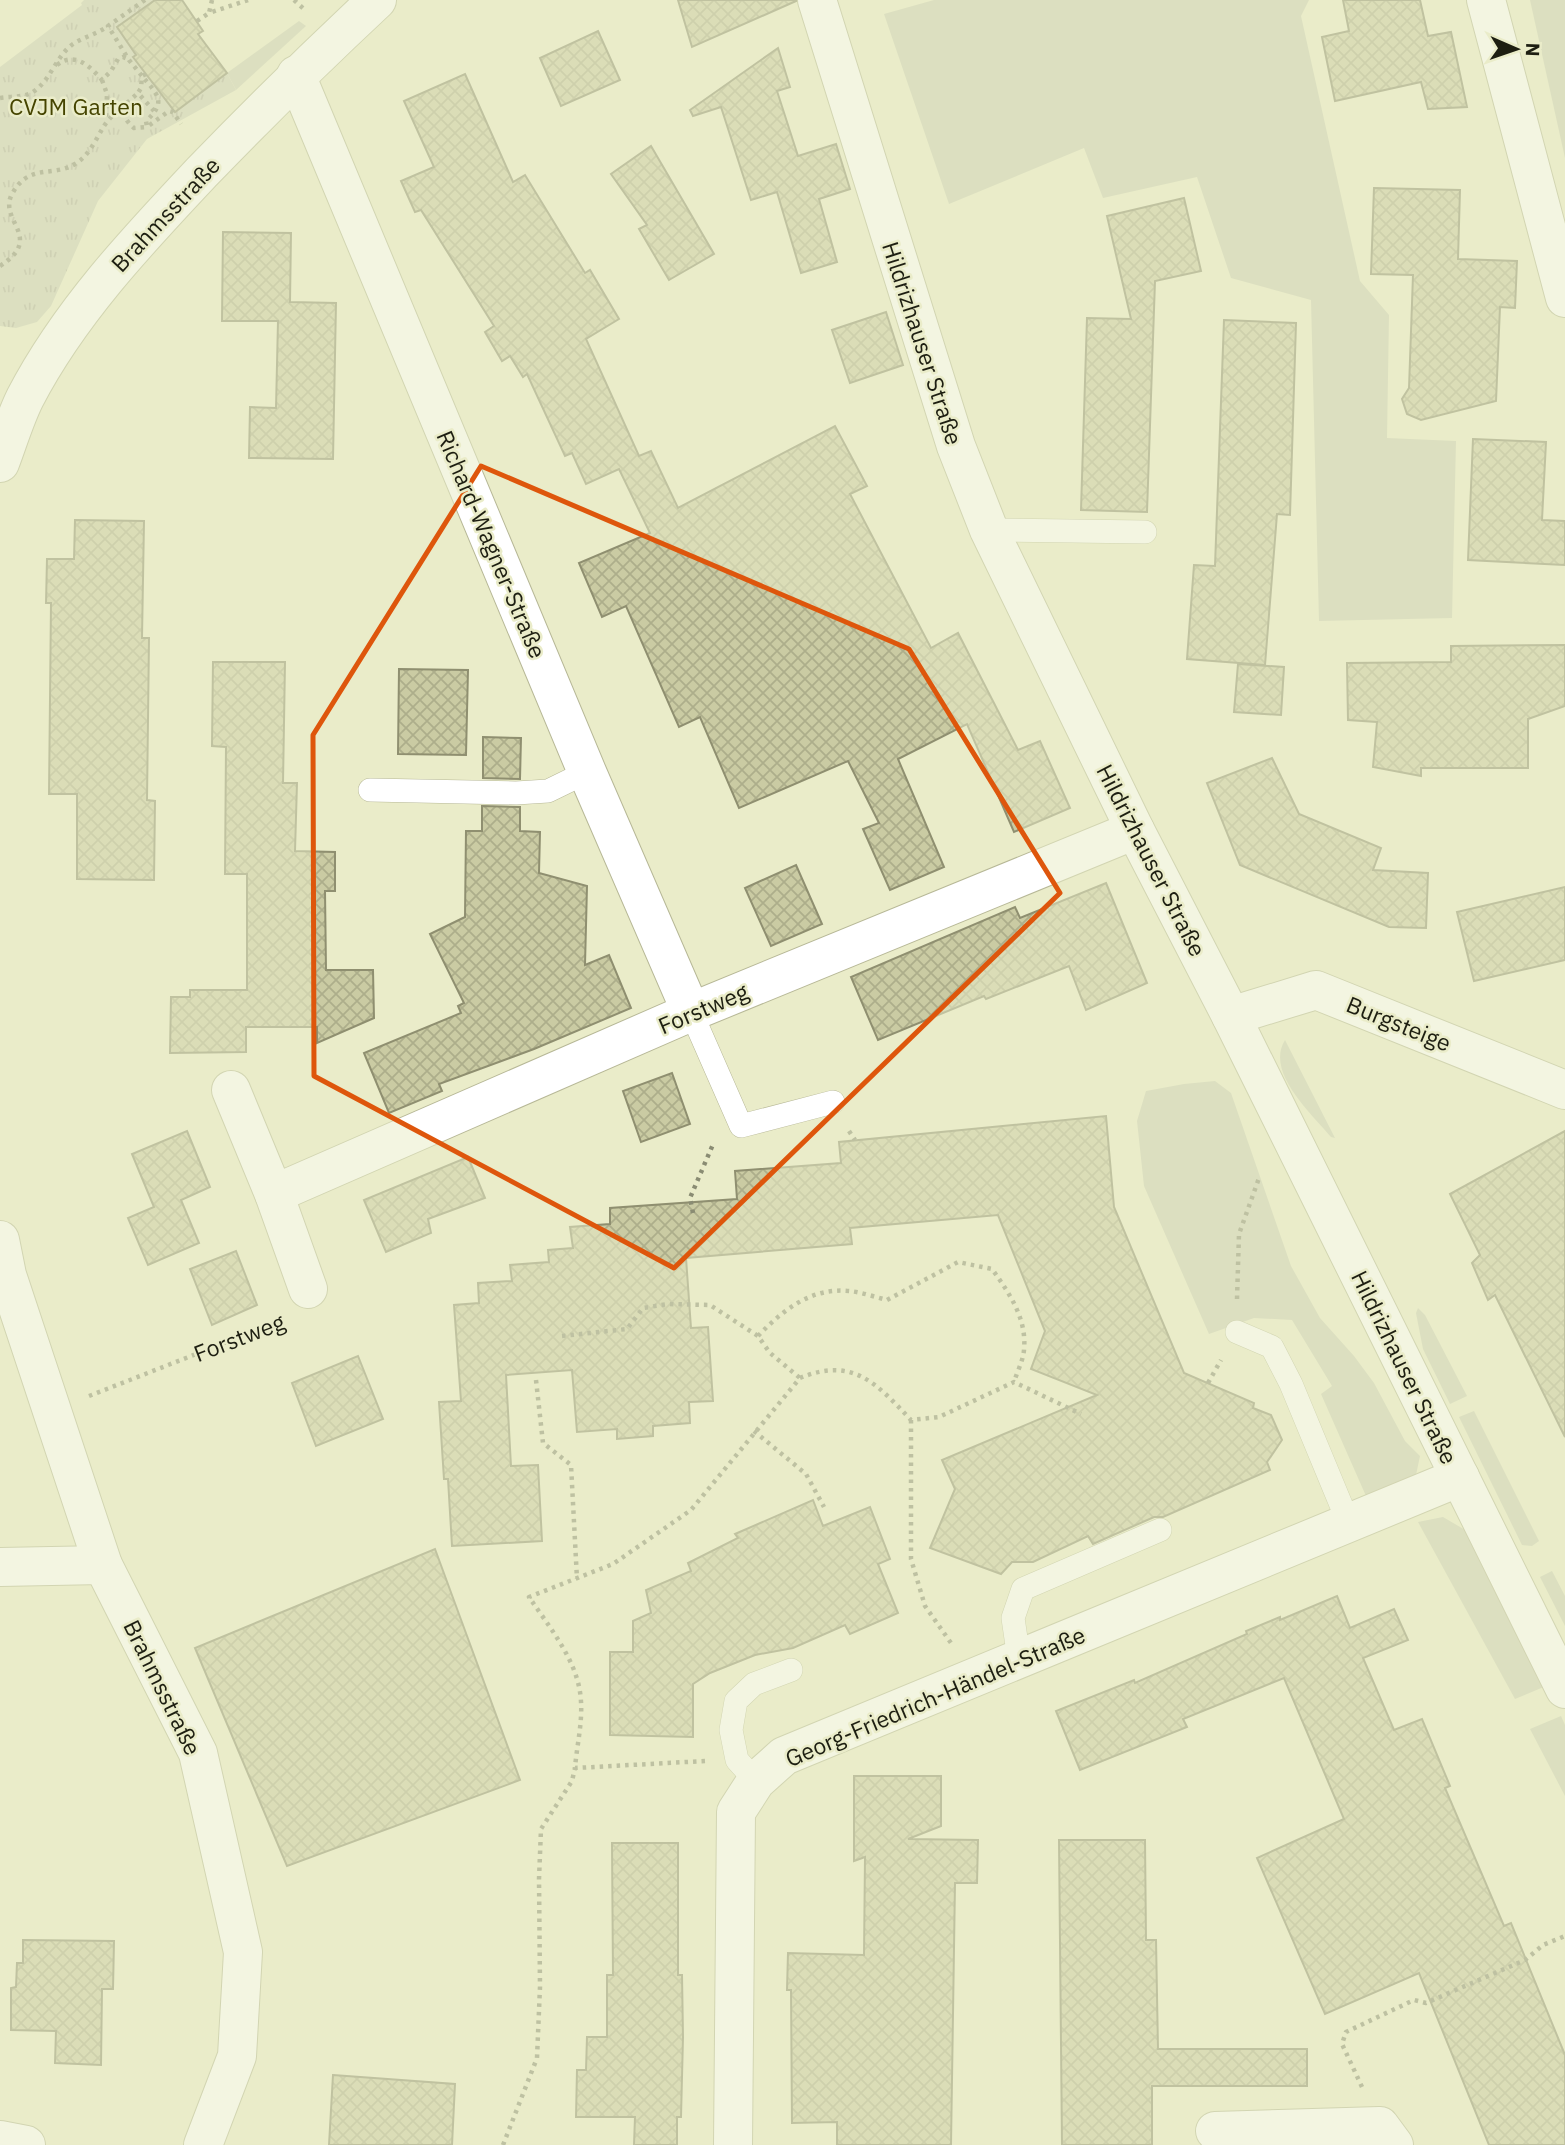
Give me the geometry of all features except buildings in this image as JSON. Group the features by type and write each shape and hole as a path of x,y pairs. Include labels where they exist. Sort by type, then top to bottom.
{"street":[{"name":"Brahmsstraße","path":"0,463 12,391 61,339 108,276 165,212 296,75 377,0"},
{"name":"Hildrizhauser Straße","path":"817,0 956,446 989,530 1135,830 1231,1016 1565,1689"},
{"path":"1486,0 1565,298"},
{"name":"Richard-Wagner-Straße","path":"296,75 587,772 691,1012"},
{"name":"Forstweg","path":"274,1194 691,1012 1135,830"},
{"name":"Burgsteige","path":"1231,1016 1316,990 1565,1090"},
{"path":"231,1090 274,1194 308,1289"},
{"name":"Brahmsstraße","path":"0,1240 7,1275 103,1565 198,1753 243,1952 237,2056 203,2145"},
{"name":"Georg-Friedrich-Händel-Straße","path":"733,2145 736,1812 747,1770 1460,1477"},
{"path":"0,1567 103,1565"},
{"path":"1215,2131 1387,2136"},
{"path":"0,2140 26,2145"}],"lane":[{"path":"989,530 1145,532"},
{"path":"370,790 516,793 548,791 587,772"},
{"path":"691,1012 741,1126 834,1102"},
{"path":"1237,1332 1272,1347 1291,1384 1349,1524"},
{"path":"1019,1659 1013,1618 1023,1589 1160,1530"},
{"path":"747,1770 731,1730 736,1701 754,1684 791,1670"}],"path":[{"path":"0,98 33,92 54,68 61,55 74,44 108,26 145,0"},
{"path":"209,13 212,0"},
{"path":"197,21 209,13 247,0"},
{"path":"294,0 309,14"},
{"path":"108,26 129,60 159,94 154,115 146,121 148,127"},
{"path":"102,80 118,59 123,57 129,60"},
{"path":"54,68 68,58 94,70 102,80 108,103 105,125"},
{"path":"0,266 12,258 20,236 8,208 13,192 23,180 39,171 63,169 82,160 105,125 138,93 144,75"},
{"path":"138,93 154,111"},
{"path":"127,103 124,110 127,122 134,128 148,127 169,111 173,112 181,124"},
{"path":"693,1213 690,1198 715,1139 741,1126"},
{"path":"1208,1383 1237,1332 1239,1234 1259,1178"},
{"path":"758,1336 776,1317 801,1300 848,1290 887,1300 958,1262 992,1269 1010,1294 1023,1324 1024,1352 1014,1382 939,1417 911,1420"},
{"name":"Forstweg","path":"52,1410 313,1308 308,1289"},
{"path":"562,1336 627,1329 643,1308 668,1304 710,1305 758,1336 769,1353 800,1378"},
{"path":"503,2145 537,2058 541,1829 572,1781 581,1728 580,1690 564,1649 529,1597 612,1564 691,1510 800,1378 818,1370 848,1371 878,1385 911,1420 911,1559 925,1606 976,1676"},
{"path":"537,1380 543,1443 570,1465 577,1578"},
{"path":"1014,1382 1081,1414"},
{"path":"754,1431 806,1474 824,1507"},
{"path":"575,1768 747,1770"},
{"path":"1387,2136 1342,2044 1346,2032 1414,2000 1426,2003 1525,1960 1543,1945 1565,1936"}],"highlighted area":[{"path":"481,466 909,649 1060,893 674,1268 314,1076 313,735"}],"green space":[{"name":"CVJM Garten","path":"84,0 155,0 117,27 137,54 134,57 176,111 227,73 236,90 147,139 98,201 51,306 37,322 16,328 0,326 0,67 82,5"},
{"path":"934,0 1309,0 1301,16 1360,281 1389,315 1387,438 1456,441 1452,618 1319,621 1311,300 1231,278 1197,177 1103,198 1084,148 949,204 884,14"},
{"path":"1530,0 1565,0 1565,158"},
{"path":"299,21 306,26 236,90 227,73"},
{"path":"1285,1040 1335,1138 1331,1137 1302,1104 1285,1078 1280,1052"},
{"path":"1215,1081 1231,1093 1291,1266 1320,1318 1374,1383 1405,1441 1420,1456 1416,1475 1366,1496 1321,1394 1332,1386 1292,1320 1254,1318 1209,1334 1144,1186 1137,1121 1146,1091"},
{"path":"1418,1308 1425,1315 1467,1396 1450,1404 1423,1349 1416,1313"},
{"path":"1474,1411 1539,1541 1532,1546 1522,1545 1459,1417"},
{"path":"1443,1517 1472,1534 1546,1686 1515,1699 1418,1522"},
{"path":"1552,1571 1565,1596 1565,1626 1540,1577"},
{"path":"1561,1716 1565,1725 1565,1796 1530,1729"}]}
